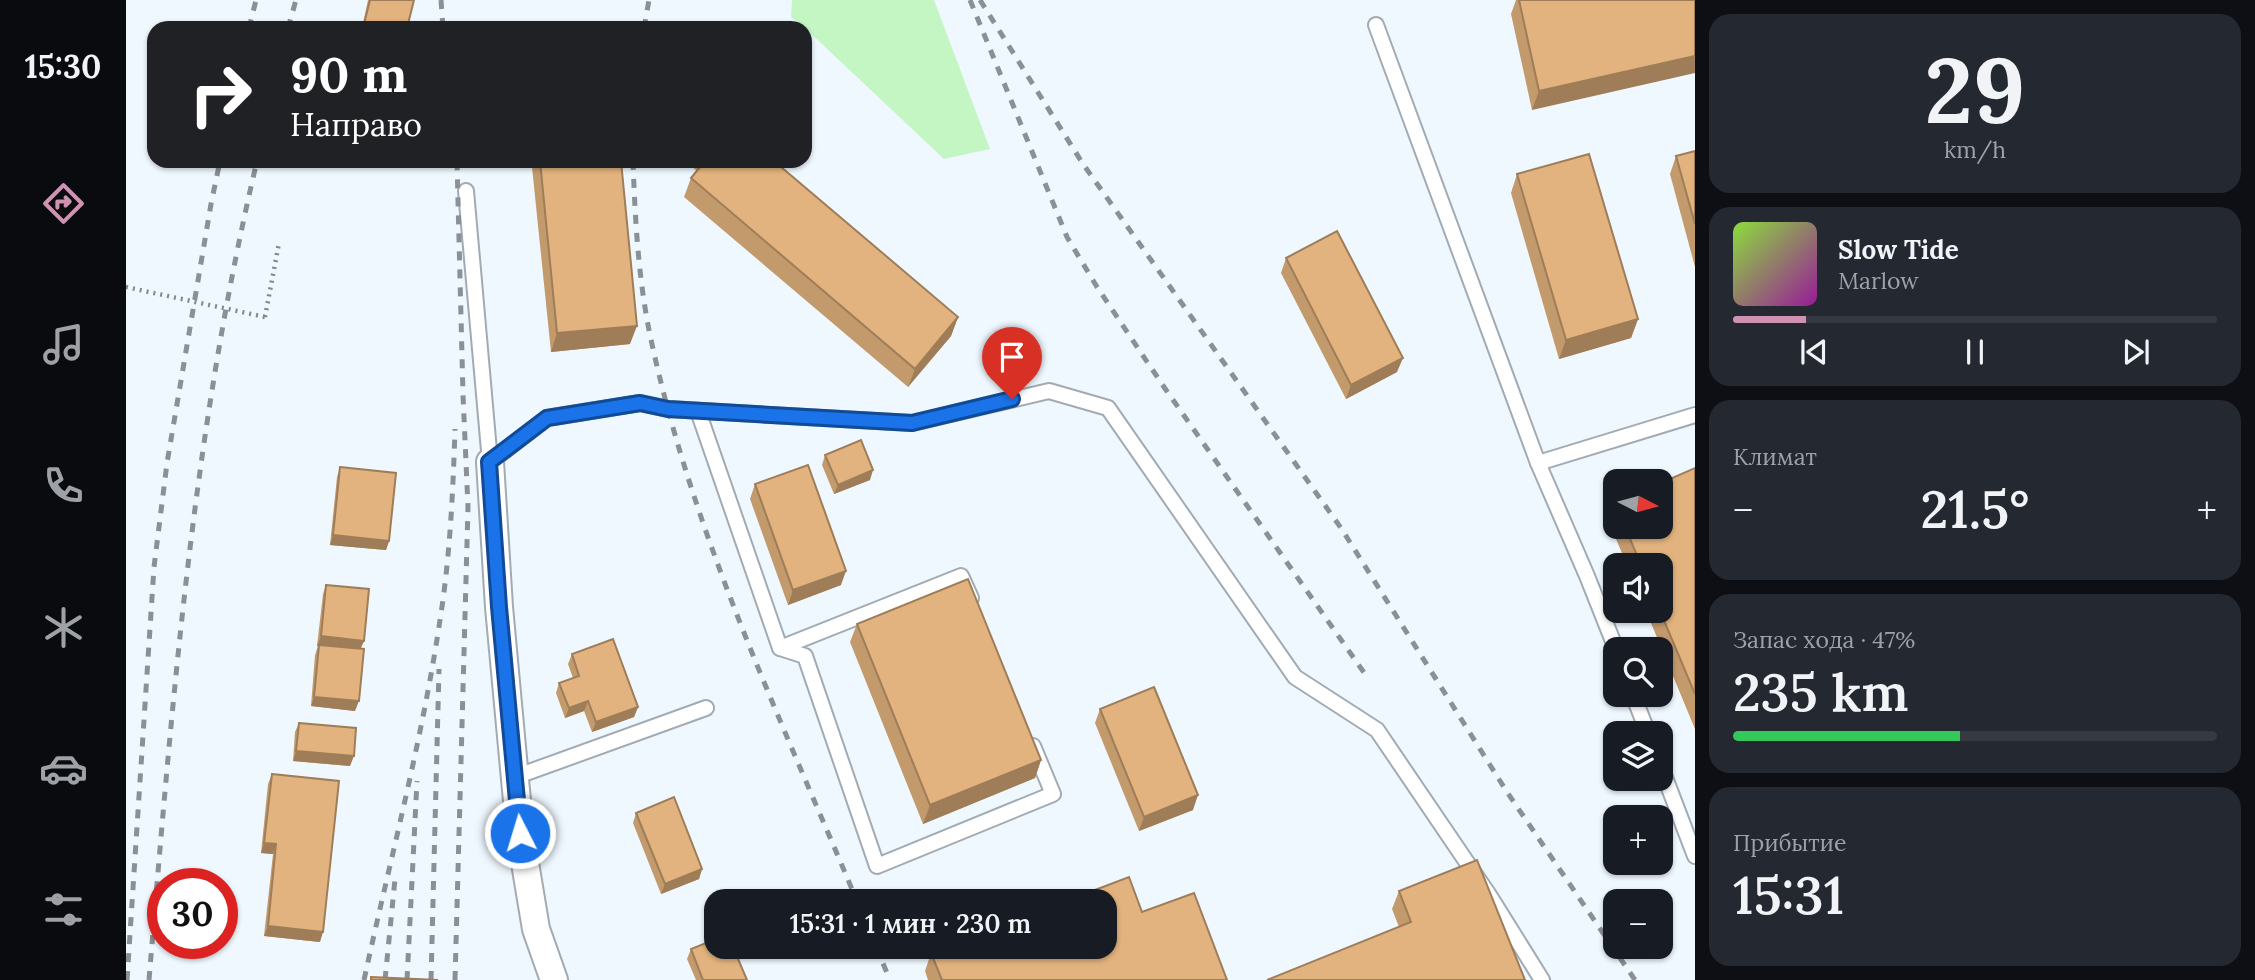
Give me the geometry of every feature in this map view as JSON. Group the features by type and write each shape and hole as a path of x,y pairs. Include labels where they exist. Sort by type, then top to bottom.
{"street":[{"path":"489,462 520,833 536,929 554,980"}],"lane":[{"path":"1376,25 1538,463 1611,637"},
{"path":"466,191 489,462"},
{"path":"489,462 547,418 640,403 668,409 912,423 1049,391 1108,408 1295,677 1377,730 1489,895 1542,980"},
{"path":"698,411 780,648"},
{"path":"1538,463 1695,415"},
{"path":"780,648 961,576 977,614"},
{"path":"780,648 806,656 877,866 1053,794 1026,730"},
{"path":"515,777 706,708"},
{"path":"1670,791 1695,856"}],"path":[{"path":"126,287 265,317 279,243"}],"green space":[{"path":"792,0 934,0 990,149 944,159 812,35 812,21 796,21 791,17"}],"building":[{"path":"370,0 414,0 409,21 365,21"},
{"path":"1519,0 1695,0 1695,56 1539,91"},
{"path":"1695,151 1695,224 1676,156"},
{"path":"1589,154 1638,319 1566,340 1517,174"},
{"path":"541,168 622,168 637,326 557,333"},
{"path":"699,168 782,168 958,317 915,369 691,178"},
{"path":"1337,231 1403,358 1351,385 1286,258"},
{"path":"861,440 873,470 838,485 825,455"},
{"path":"808,465 846,571 793,590 755,484"},
{"path":"340,467 396,473 389,541 333,535"},
{"path":"1695,468 1695,694 1665,623 1673,623 1673,553 1636,553 1630,539 1673,539 1673,478"},
{"path":"968,579 1041,760 930,805 857,624"},
{"path":"326,585 369,589 364,641 321,636"},
{"path":"613,639 638,707 596,722 588,701 569,708 559,683 579,676 572,654"},
{"path":"319,645 364,649 359,701 314,697"},
{"path":"1154,687 1198,795 1144,817 1100,709"},
{"path":"299,723 356,728 354,756 296,751"},
{"path":"272,774 339,781 323,932 268,926 276,844 264,843"},
{"path":"674,797 702,869 665,884 636,813"},
{"path":"1477,860 1525,980 1267,980 1411,922 1399,891"},
{"path":"1129,877 1142,912 1194,893 1227,980 942,980 933,959 1117,959 1117,889 1098,889"},
{"path":"704,944 704,959 738,959 747,980 703,980 691,949"},
{"path":"371,977 438,980 371,980"}],"railway":[{"path":"251,21 256,0"},
{"path":"290,21 296,0"},
{"path":"441,0 442,21"},
{"path":"645,21 649,0"},
{"path":"970,0 1067,237 1164,387 1365,674"},
{"path":"980,0 1083,164 1341,528 1507,792 1635,980"},
{"path":"127,980 154,567 167,463 219,168"},
{"path":"149,980 176,671 201,466 216,364 255,168"},
{"path":"455,980 468,507 457,168"},
{"path":"633,168 645,309 667,404 688,477 739,620 852,889"},
{"path":"364,980 433,665 449,548 455,429"},
{"path":"431,980 439,669"},
{"path":"407,980 417,781"},
{"path":"385,980 395,879"},
{"path":"881,959 890,980"}],"route":[{"path":"520,833 499,607 489,462 547,418 640,403 668,409 912,423 1012,399"}]}
